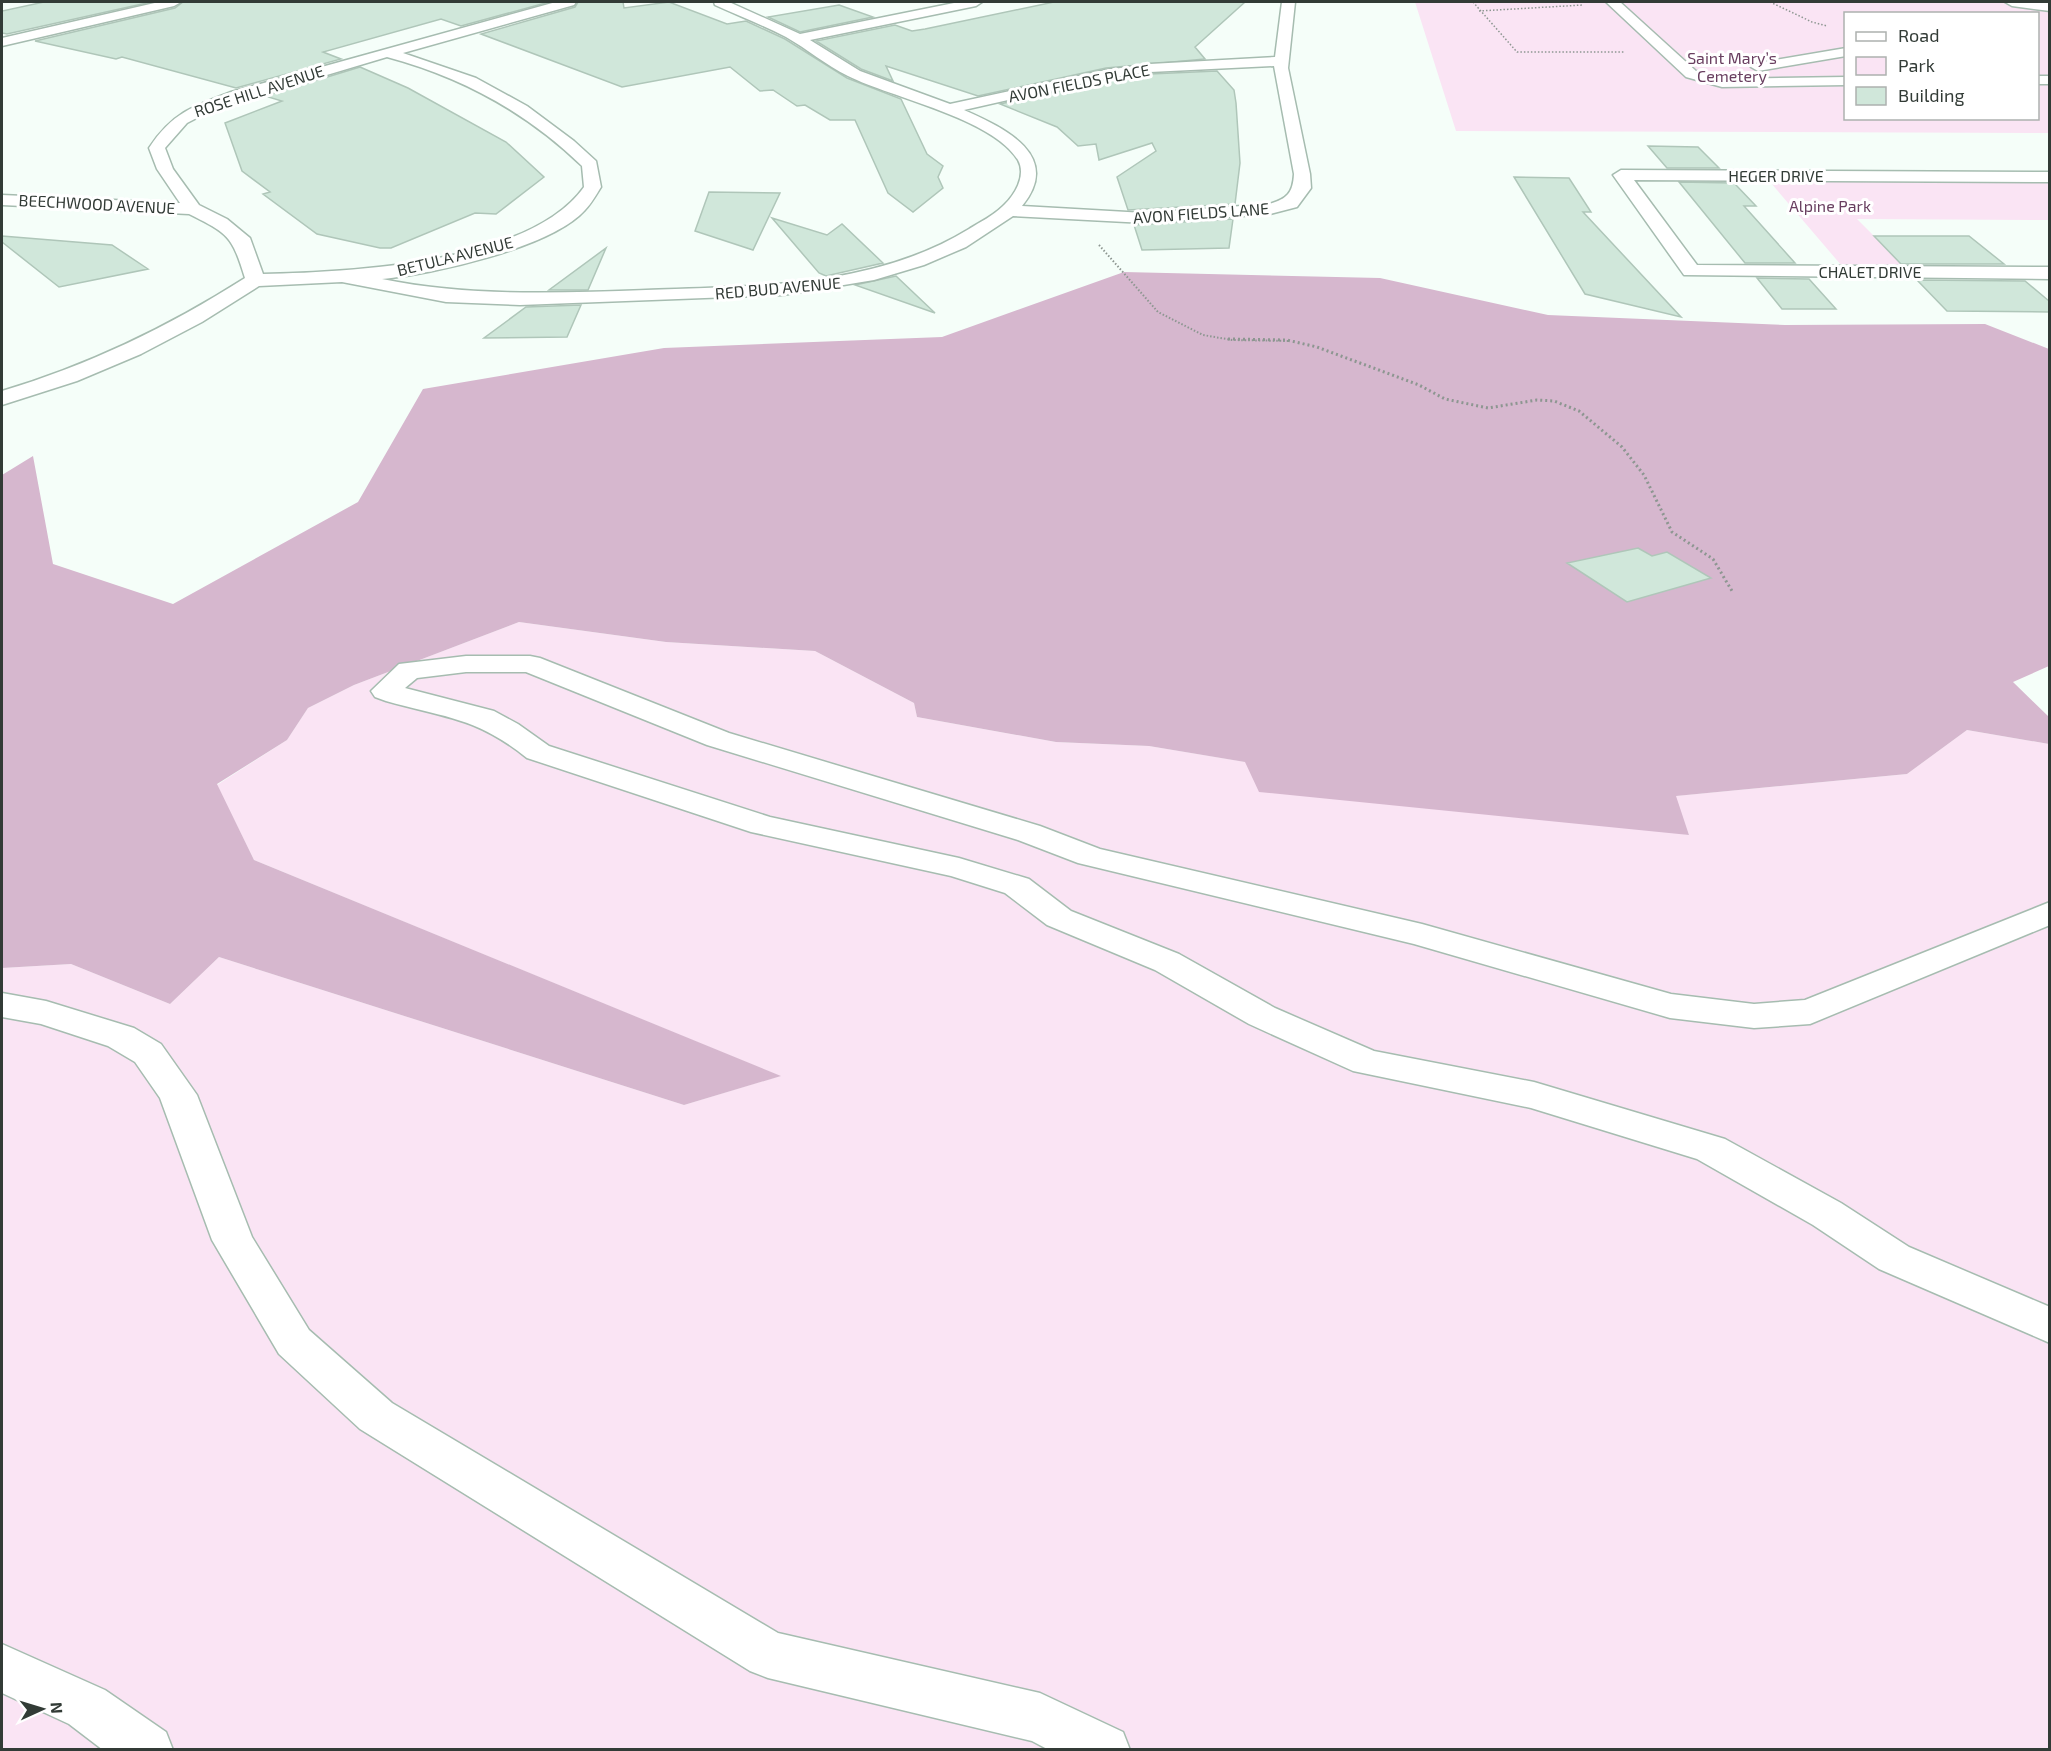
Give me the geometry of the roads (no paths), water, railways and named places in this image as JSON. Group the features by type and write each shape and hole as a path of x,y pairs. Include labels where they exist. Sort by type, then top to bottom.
{"street":[{"path":"2,42 174,2"},
{"name":"ROSE HILL AVENUE","path":"255,280 243,242 221,223 193,209 165,169 157,148 176,122 198,109 236,95 569,2"},
{"name":"RED BUD AVENUE","path":"344,277 412,291 483,298 566,299 801,288 838,284 891,271 959,243 1010,211 1029,179 1025,158 1000,137 950,109 855,73 799,38 720,2"},
{"path":"799,38 976,2"},
{"name":"AVON FIELDS LANE","path":"1010,211 1179,217 1270,209 1291,203 1302,188 1302,174 1281,60 1289,2"},
{"path":"1614,2 1637,2"},
{"path":"1614,2 1691,74 1722,83 1844,81"},
{"path":"2012,2 2049,7"},
{"path":"1740,68 1771,66 1844,52"},
{"name":"BETULA AVENUE","path":"255,280 344,277 416,268 466,256 520,239 569,215 582,205 595,184 590,165 568,142 514,104 454,74 418,60 388,53"},
{"path":"1673,57 1722,67"},
{"name":"AVON FIELDS PLACE","path":"950,109 1106,74 1150,68 1281,60"},
{"name":"HEGER DRIVE","path":"1691,271 1621,175 2049,177"},
{"name":"BEECHWOOD AVENUE","path":"2,200 105,202 193,209"},
{"name":"CHALET DRIVE","path":"1691,271 2049,273"},
{"path":"2,398 81,372 136,349 198,317 255,280"},
{"path":"2049,912 1810,1012 1754,1016 1670,1006 1422,935 1090,856 1029,833 718,739 530,664 466,664 409,670 385,691 414,702 476,714 517,734 538,752 762,825 959,868 1017,886 1059,918 1167,962 1262,1016 1366,1062 1443,1080 1534,1095 1711,1149 1827,1214 1894,1258 2049,1326"},
{"path":"2,1005 46,1013 121,1037 148,1053 178,1095 233,1240 294,1342 376,1416 768,1654 1040,1718 1104,1749"},
{"path":"2,1668 87,1707 147,1749"}],"park label":[{"name":"Saint Mary’s Cemetery","path":"1732,67"},
{"name":"Alpine Park","path":"1830,206"}]}
